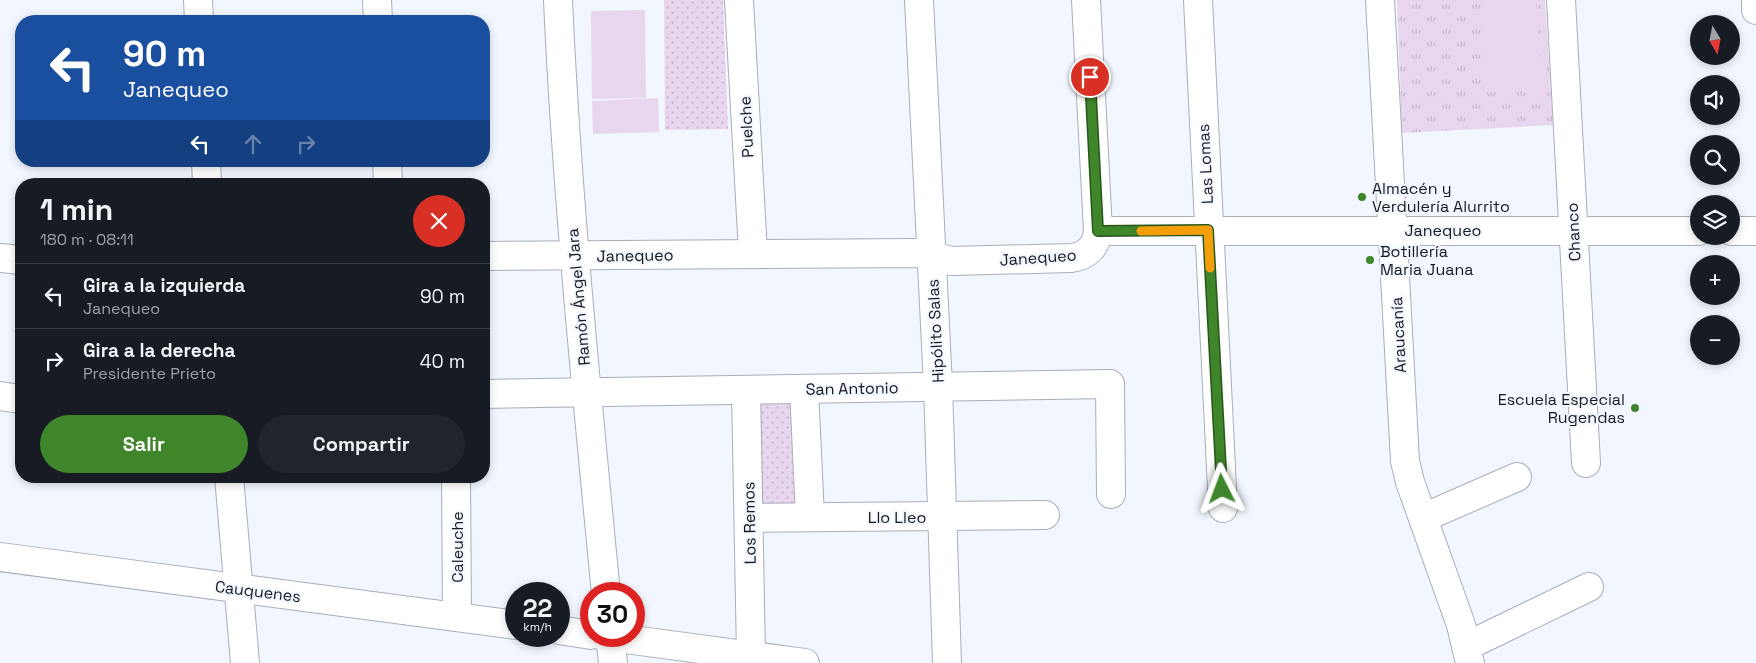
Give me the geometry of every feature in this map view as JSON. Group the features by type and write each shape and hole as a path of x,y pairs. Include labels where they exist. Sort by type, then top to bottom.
{"street":[{"path":"198,0 199,15"},
{"path":"377,0 378,15"},
{"name":"Ramón Ángel Jara","path":"558,0 574,255 605,582"},
{"name":"Puelche","path":"739,0 753,253"},
{"name":"Hipólito Salas","path":"919,0 938,386 947,663"},
{"path":"1086,0 1098,231"},
{"name":"Las Lomas","path":"1198,0 1223,508"},
{"name":"Araucanía","path":"1380,0 1404,451 1410,482 1468,654"},
{"name":"Chanco","path":"1561,0 1586,463"},
{"path":"1756,0 1756,10"},
{"name":"Janequeo","path":"490,256 918,253 952,261 1078,257 1085,254 1094,244 1098,231 1690,231"},
{"path":"1740,231 1756,231"},
{"path":"0,258 15,259"},
{"name":"San Antonio","path":"490,394 1110,384 1111,494"},
{"path":"804,389 810,517"},
{"name":"Los Remos","path":"746,390 751,656"},
{"path":"0,396 15,398"},
{"path":"1423,518 1517,478"},
{"path":"230,483 246,663"},
{"name":"Caleuche","path":"456,483 457,617"},
{"name":"Llo Lleo","path":"749,518 1045,516"},
{"name":"Cauquenes","path":"0,557 505,624"},
{"path":"1468,654 1589,586"},
{"path":"645,645 805,663"}],"green space":[{"path":"664,0 723,0 728,129 665,130"},
{"path":"1397,0 1545,0 1553,125 1402,133"},
{"path":"1482,0 1536,0 1542,89 1488,92"},
{"path":"645,10 646,98 592,99 591,11"},
{"path":"658,98 659,132 593,134 592,101"},
{"path":"796,400 798,508 758,509 755,401"}],"slow traffic":[{"path":"1141,231 1208,230 1210,268"}],"place":[{"name":"Almacén y Verdulería Alurrito","path":"1362,197"},
{"name":"Botillería Maria Juana","path":"1370,260"},
{"name":"Escuela Especial Rugendas","path":"1635,408"}],"route":[{"path":"1090,77 1098,231 1208,230 1222,489"}]}
